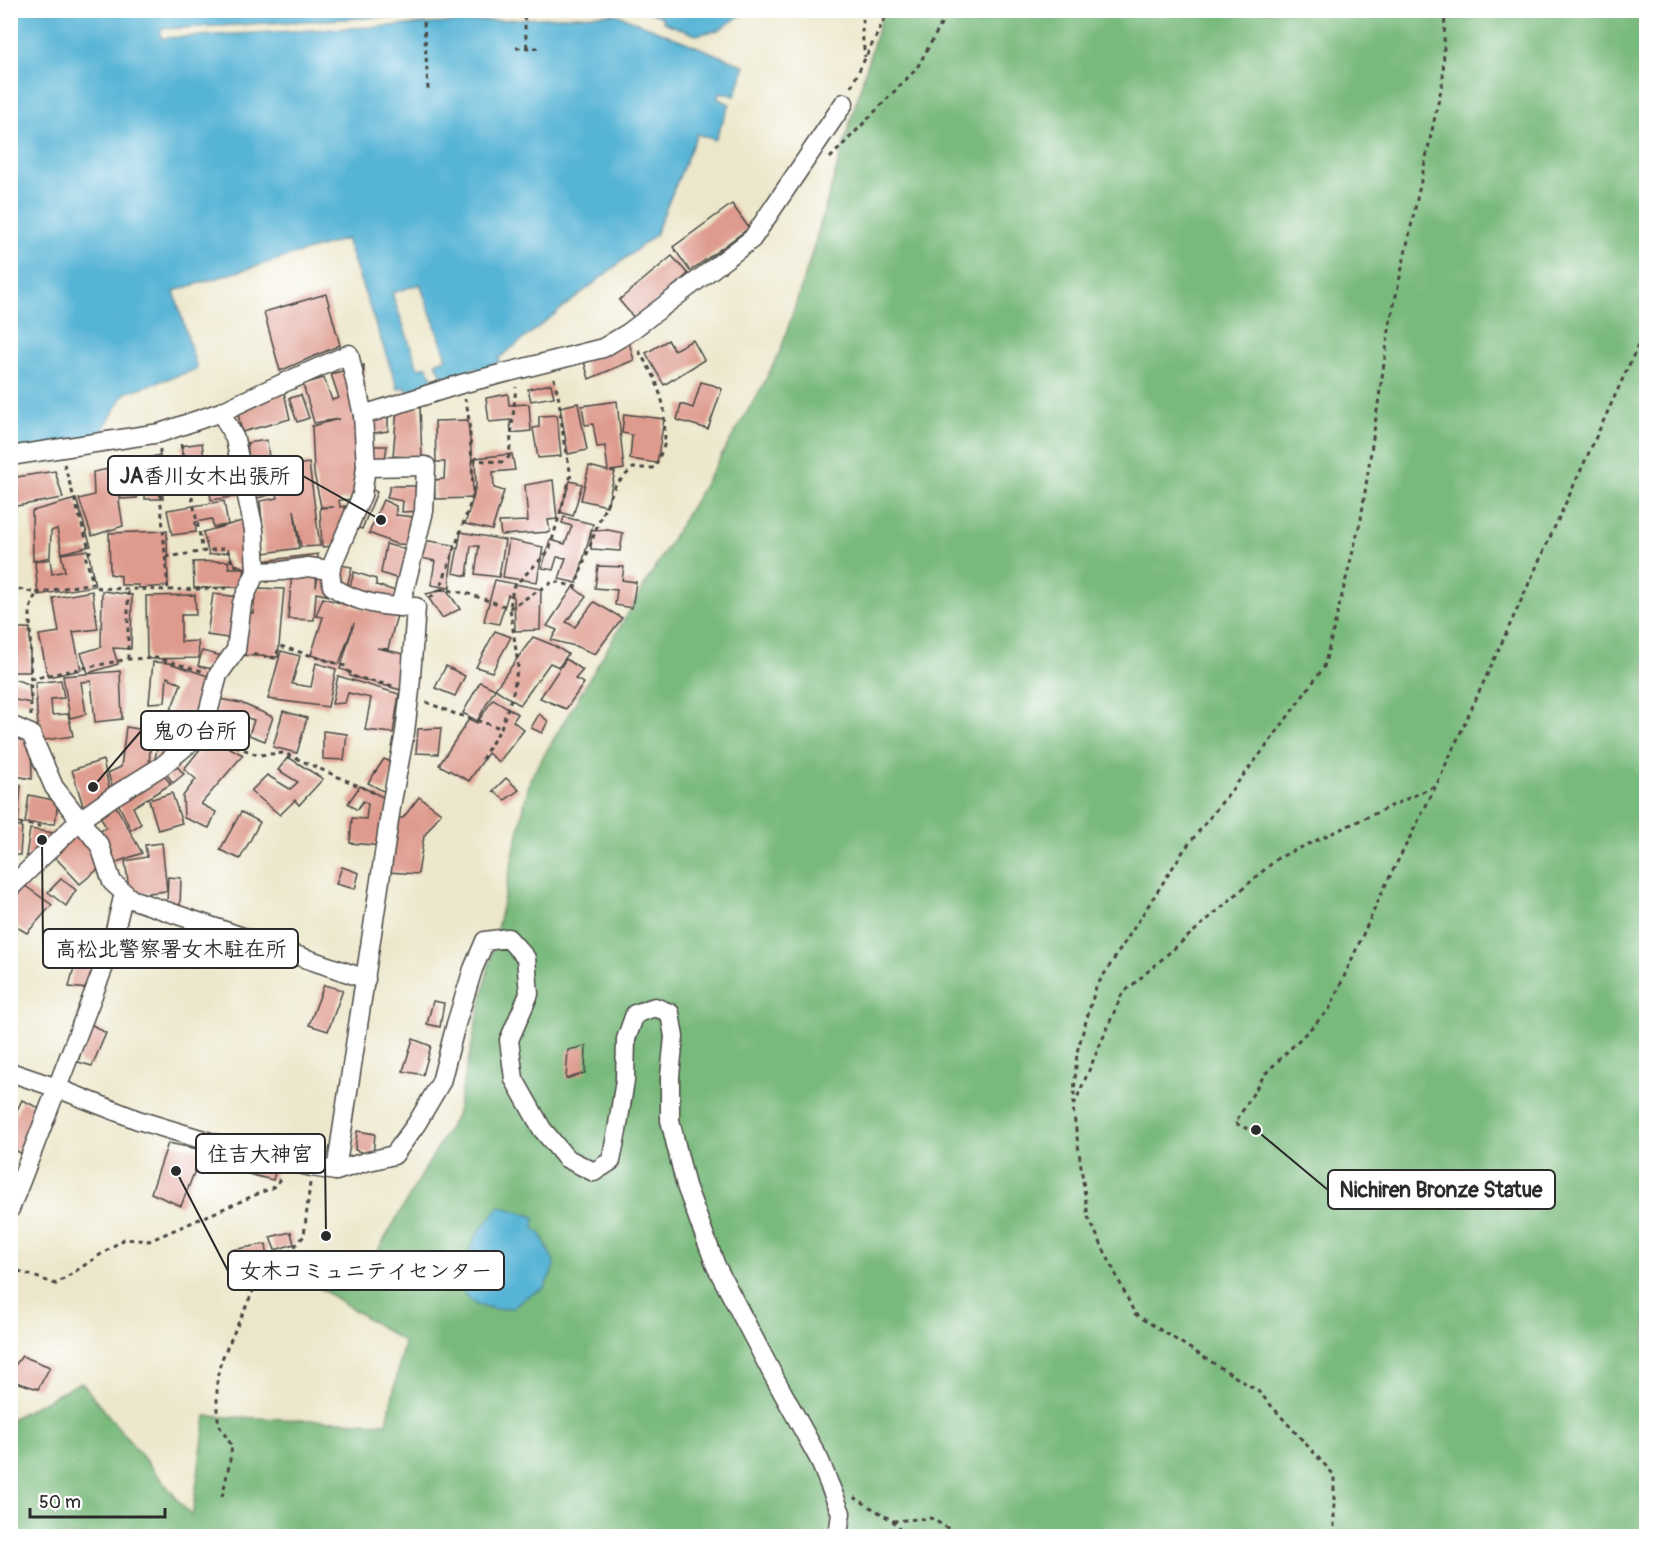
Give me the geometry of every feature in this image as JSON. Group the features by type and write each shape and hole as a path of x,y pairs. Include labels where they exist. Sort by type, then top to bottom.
{"street":[{"path":"363,415 461,384 603,348 628,333 752,239 844,103"},
{"path":"10,456 160,433 221,412 349,354 363,415 366,467 362,495 330,570 332,586 341,592 368,602 408,607"},
{"path":"10,888 75,825 114,796 162,766 203,732 218,675 236,650 242,603 253,579 254,530 235,440 221,412"},
{"path":"336,1171 392,801 405,732 409,692 408,607 424,511 426,466 366,467"},
{"path":"253,579 308,567 330,570"},
{"path":"10,725 31,734 54,787 75,825 100,846 112,882 131,899 366,979"},
{"path":"10,1209 110,951 124,892"},
{"path":"10,1072 138,1120 227,1147 336,1171 394,1155 417,1123 441,1082 472,969 485,941 508,938 526,958 529,994 509,1040 514,1079 542,1129 566,1158 594,1172 611,1161 625,1080 626,1040 635,1014 655,1007 670,1013 674,1037 670,1076 670,1120 686,1186 716,1266 819,1459 841,1513 838,1536"}],"path":[{"path":"864,10 862,32 865,59"},
{"path":"844,103 889,10"},
{"path":"826,162 916,68 949,10"},
{"path":"1334,1536 1334,1475 1258,1391 1135,1314 1088,1217 1073,1108 1077,1052 1096,987 1184,850 1265,748 1324,667 1361,519 1390,323 1443,81 1445,10"},
{"path":"524,16 527,48"},
{"path":"424,22 428,89"},
{"path":"516,48 538,48"},
{"path":"1256,1133 1235,1123 1265,1074 1329,1010 1383,890 1436,786 1647,328"},
{"path":"510,608 554,581 575,587 599,521 616,484 633,468 655,468 665,442 664,407 655,378 628,333"},
{"path":"482,759 501,728 513,693 518,665 510,608 513,587 549,551 571,475 550,361"},
{"path":"472,460 502,462 509,457 516,394 516,370"},
{"path":"408,607 423,604 440,589 473,496 468,411 461,384"},
{"path":"178,427 203,551"},
{"path":"160,433 160,492 168,591"},
{"path":"60,449 90,552 86,555 93,584"},
{"path":"166,556 227,548 232,564 253,579"},
{"path":"10,587 36,593 93,584 99,588 168,591 253,579"},
{"path":"128,589 128,659"},
{"path":"440,589 466,593 510,608"},
{"path":"31,734 30,609 36,593"},
{"path":"236,650 275,658 280,646 345,666 351,676 409,692 453,713 501,728"},
{"path":"30,679 128,659 157,658 218,675"},
{"path":"203,732 257,755 284,753 392,801"},
{"path":"1073,1108 1122,994 1278,858 1436,786"},
{"path":"10,822 75,825"},
{"path":"10,1268 56,1284 124,1239 149,1241 276,1186 290,1162"},
{"path":"222,1497 232,1446 220,1427 217,1414 217,1378 221,1360 253,1291 304,1236 312,1167"},
{"path":"830,1487 849,1494 892,1521 905,1536"},
{"path":"892,1521 931,1518 960,1536"}],"green space":[{"path":"883,11 1646,11 1646,1536 11,1536 11,1419 81,1382 192,1517 206,1416 387,1423 404,1342 295,1272 362,1278 456,1116 530,779 762,387 781,349 808,266"}],"water":[{"path":"11,11 492,11 161,29 161,38 616,14 745,66 735,96 720,92 718,99 730,104 715,140 697,134 655,235 498,359 500,361 490,368 478,371 477,368 468,370 469,374 449,379 448,375 442,377 436,363 447,358 420,284 392,293 418,368 427,366 433,380 407,391 405,387 398,389 346,239 174,291 197,369 125,393 95,442 11,455"},
{"path":"646,11 746,11 719,30 696,35 663,22 662,17"},
{"path":"500,1206 535,1217 534,1228 541,1234 555,1265 544,1288 526,1297 513,1308 495,1309 476,1305 464,1294 456,1280 476,1235"}],"building":[{"path":"732,204 749,228 690,271 673,247"},
{"path":"672,256 688,274 635,319 619,300"},
{"path":"326,294 340,345 280,371 264,312"},
{"path":"628,339 634,360 589,379 583,358"},
{"path":"668,340 674,350 693,340 704,360 664,385 646,353"},
{"path":"364,365 363,415 388,414 388,431 361,435 360,446 387,446 383,472 361,470 362,484 377,492 362,529 347,524 356,499 339,500 340,507 345,506 343,545 322,547 320,508 334,507 321,507 314,473 312,426 339,419 314,423 303,384 324,378 332,400 339,398 331,374"},
{"path":"701,382 722,389 708,429 677,420 681,404 693,408"},
{"path":"551,384 554,397 531,401 528,389"},
{"path":"283,388 290,419 242,432 238,414"},
{"path":"508,394 509,405 529,404 531,431 511,433 510,420 489,422 486,398"},
{"path":"301,395 309,418 297,422 289,398"},
{"path":"617,401 624,469 610,471 615,472 607,506 581,500 589,466 608,471 605,446 597,447 593,424 585,425 582,406"},
{"path":"578,403 587,450 568,454 560,407"},
{"path":"420,407 422,458 393,456 397,409"},
{"path":"624,414 664,419 657,463 630,459 632,435 622,433"},
{"path":"557,415 561,456 538,458 533,428 539,427 539,416"},
{"path":"468,420 473,498 435,499 434,480 444,479 445,462 436,462 435,421"},
{"path":"267,440 273,494 250,500 243,460 249,460 247,443"},
{"path":"202,443 207,480 187,484 181,446"},
{"path":"512,454 515,470 493,472 494,488 504,491 492,530 465,524 476,485 475,458"},
{"path":"160,455 163,499 145,499 145,474 136,475 137,498 121,499 117,466"},
{"path":"236,463 240,496 211,500 207,466"},
{"path":"309,463 320,546 301,547 294,510 299,548 265,553 260,501 278,498 272,468"},
{"path":"114,468 123,526 92,536 79,499 94,495 93,472"},
{"path":"55,471 63,498 10,507 10,478"},
{"path":"553,480 557,519 548,520 550,532 501,535 499,522 528,521 525,485"},
{"path":"570,481 582,484 573,516 560,512"},
{"path":"390,486 424,486 424,511 402,512 403,501 387,498"},
{"path":"76,499 91,546 62,553 57,529 51,531 50,557 33,561 32,511"},
{"path":"383,500 396,506 396,515 424,518 421,545 396,544 369,533"},
{"path":"224,501 228,525 213,527 212,519 195,522 196,532 172,535 167,510"},
{"path":"564,517 593,524 577,583 559,579 566,558 557,557 553,570 542,568 550,540 565,544 572,526 562,523"},
{"path":"249,519 256,572 234,564 229,552 209,555 203,532"},
{"path":"608,530 623,533 620,551 591,549 591,531"},
{"path":"167,531 168,586 138,588 138,585 121,585 121,576 110,574 109,533"},
{"path":"461,532 505,540 499,577 475,574 479,546 471,546 467,576 453,573"},
{"path":"423,540 454,545 450,588 431,585 435,561 422,558"},
{"path":"509,540 543,547 537,582 503,577"},
{"path":"386,544 414,552 407,582 381,573"},
{"path":"88,550 95,586 38,595 35,562 50,559 52,574 65,571 61,554"},
{"path":"318,554 316,587 318,575 329,563 352,567 344,599 316,593 314,620 288,619 292,573 267,582 263,561"},
{"path":"228,561 229,568 245,568 242,587 194,588 193,562"},
{"path":"598,566 624,567 622,580 636,582 632,608 615,605 617,590 595,588"},
{"path":"354,572 376,579 376,585 396,591 392,608 345,604"},
{"path":"495,580 541,589 540,630 515,631 514,597 508,595 499,624 484,621"},
{"path":"573,587 586,597 566,622 575,627 594,602 622,618 595,654 551,640 557,630 547,626"},
{"path":"256,588 284,589 278,657 238,655 243,613 253,613"},
{"path":"446,589 460,609 442,618 426,594"},
{"path":"92,591 98,629 73,632 81,670 48,677 39,635 59,632 53,598"},
{"path":"102,591 132,595 131,649 113,648 118,664 88,673 81,653 101,647"},
{"path":"213,594 240,597 234,639 207,635"},
{"path":"195,595 196,615 181,615 181,642 198,641 199,658 147,659 146,596"},
{"path":"323,598 358,608 397,615 388,649 377,648 412,656 401,690 350,676 351,672 340,669 354,623 339,664 311,655 323,617 316,616"},
{"path":"30,628 30,672 10,672 10,629"},
{"path":"495,631 511,637 492,672 476,667"},
{"path":"533,637 568,654 559,667 550,663 520,705 495,689"},
{"path":"202,651 222,656 218,670 198,666"},
{"path":"281,651 300,656 292,684 311,687 316,663 336,669 328,707 268,699"},
{"path":"566,659 583,670 575,679 584,683 566,709 540,698"},
{"path":"153,662 169,663 214,678 202,723 169,715 181,684 167,677 165,702 149,703"},
{"path":"446,666 465,676 455,696 435,688"},
{"path":"120,671 122,719 95,722 91,681 81,682 86,714 70,718 63,676"},
{"path":"338,676 399,694 393,733 365,730 371,698 348,693 345,703 332,704"},
{"path":"10,678 29,684 31,703 10,699"},
{"path":"61,680 64,698 51,699 52,715 68,714 73,736 39,741 35,683"},
{"path":"480,682 495,689 477,721 463,713"},
{"path":"219,699 241,703 273,717 265,741 249,735 254,720 238,715 230,737 209,732"},
{"path":"493,699 518,714 513,721 524,730 499,762 488,753 469,781 439,765 469,719 477,723"},
{"path":"283,711 307,718 297,753 273,747"},
{"path":"539,714 548,721 542,733 531,728"},
{"path":"162,722 198,729 154,764"},
{"path":"126,727 151,731 149,769 113,790 108,773 121,767"},
{"path":"441,728 438,754 416,753 418,729"},
{"path":"323,731 347,734 344,760 323,759"},
{"path":"10,737 31,740 32,779 10,775"},
{"path":"210,737 243,755 201,804 216,812 209,828 184,818 183,796 196,779 184,769"},
{"path":"288,757 323,779 299,805 295,800 280,815 251,791 267,775 290,789 298,782 278,770"},
{"path":"384,759 396,764 385,792 368,783"},
{"path":"103,760 110,792 84,809 72,770"},
{"path":"173,762 184,774 173,783 164,771"},
{"path":"161,772 171,784 133,807 141,824 131,830 115,797"},
{"path":"506,778 519,790 505,800 493,791"},
{"path":"10,783 21,785 18,823 10,823"},
{"path":"360,786 389,800 383,846 350,843 352,818 366,819 368,804 363,801 357,810 348,803"},
{"path":"172,793 182,823 158,830 149,800"},
{"path":"29,795 58,801 55,824 25,823"},
{"path":"419,797 441,813 424,836 418,874 388,872 394,818 403,818"},
{"path":"113,801 142,853 111,864 96,833 106,828 98,811"},
{"path":"241,812 260,822 240,859 220,850"},
{"path":"10,826 22,827 20,855 10,855"},
{"path":"82,827 103,865 80,884 53,855"},
{"path":"30,829 54,833 50,846 40,846 37,856 26,856"},
{"path":"162,843 167,891 130,895 125,861 147,857 145,845"},
{"path":"342,867 359,873 355,889 336,884"},
{"path":"168,877 181,878 180,905 167,904"},
{"path":"61,879 76,890 66,906 48,892"},
{"path":"21,883 52,905 27,933 10,923 10,898"},
{"path":"76,959 96,967 88,989 69,987"},
{"path":"324,985 343,990 328,1031 309,1025"},
{"path":"433,1001 444,1003 440,1027 427,1024"},
{"path":"89,1023 106,1033 92,1066 78,1062"},
{"path":"413,1039 431,1046 423,1075 403,1071"},
{"path":"586,1046 585,1073 566,1079 568,1050"},
{"path":"22,1100 45,1111 25,1155 10,1148 10,1125"},
{"path":"357,1131 375,1134 373,1156 355,1150"},
{"path":"168,1143 203,1150 181,1206 151,1193"},
{"path":"256,1158 277,1165 273,1180 248,1174"},
{"path":"291,1232 294,1244 275,1250 270,1237"},
{"path":"266,1244 269,1267 240,1277 231,1250"},
{"path":"22,1356 50,1367 38,1389 10,1380 10,1372"}],"place":[{"name":"JA香川女木出張所","path":"381,520"},
{"name":"鬼の台所","path":"93,787"},
{"name":"高松北警察署女木駐在所","path":"42,840"},
{"name":"Nichiren Bronze Statue","path":"1256,1130"},
{"name":"女木コミュニテイセンター","path":"176,1171"},
{"name":"住吉大神宮","path":"326,1236"}]}
